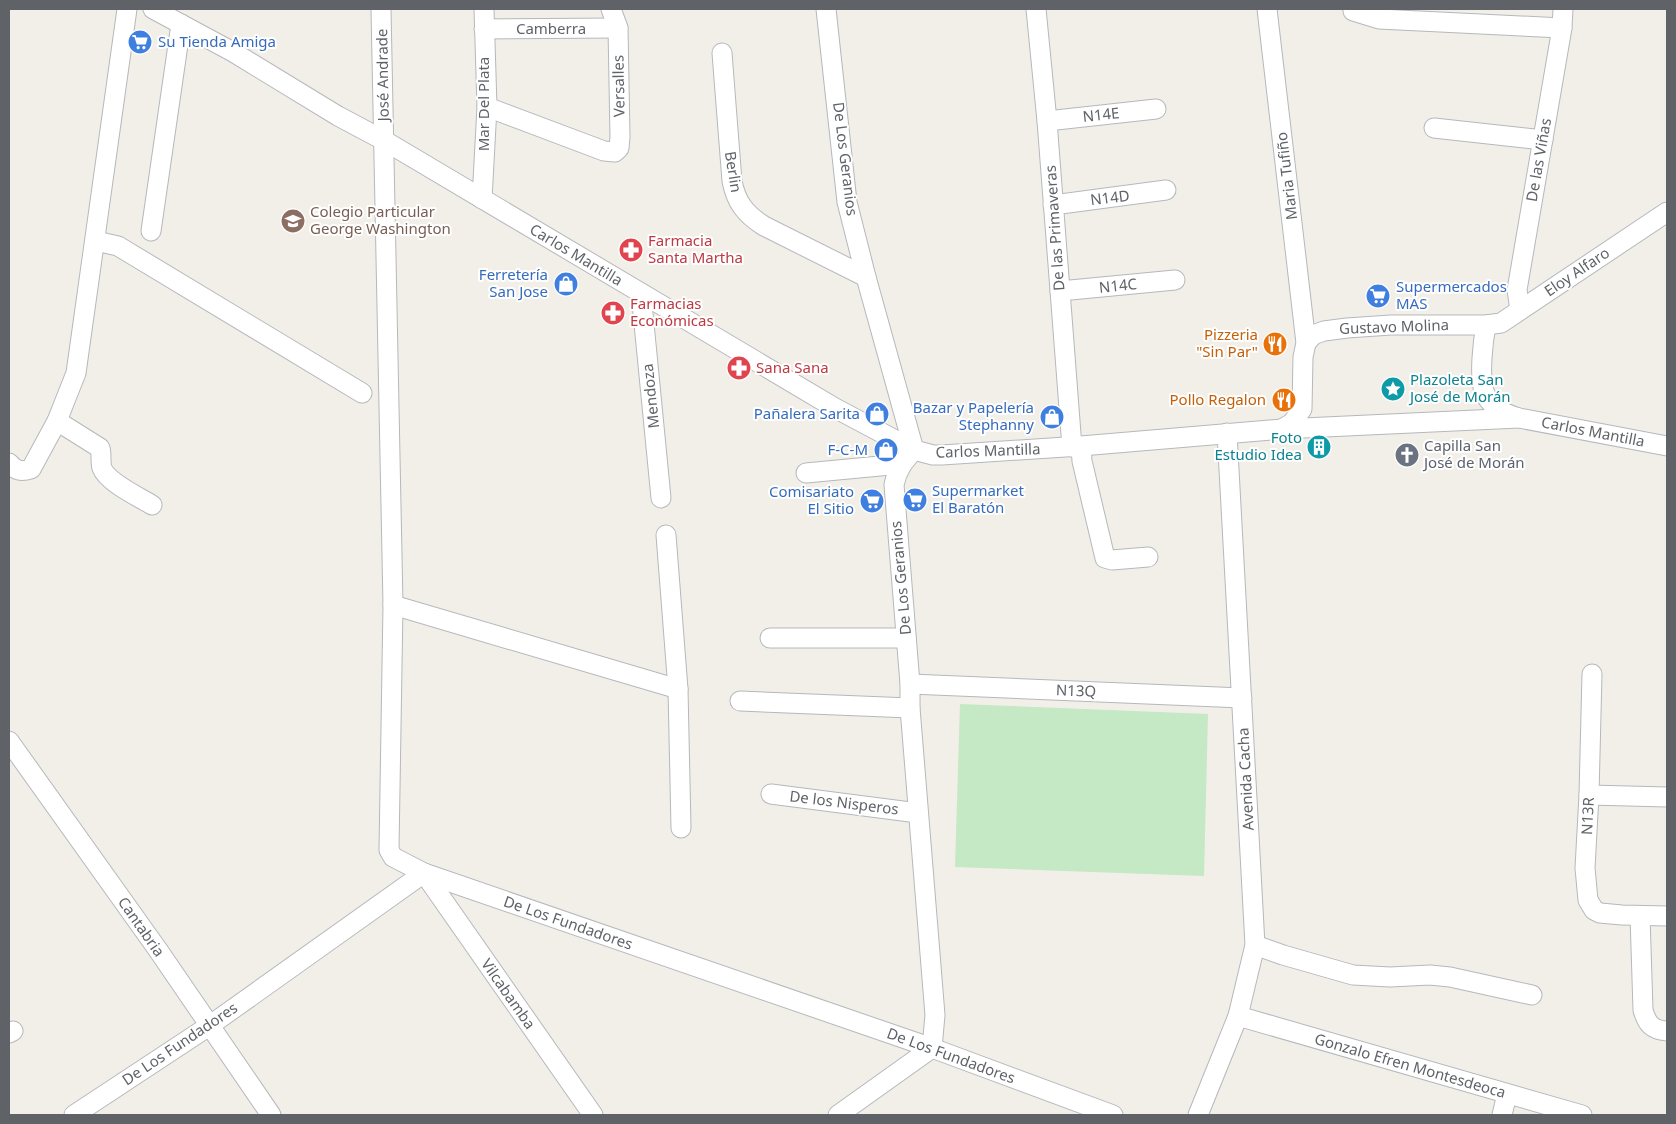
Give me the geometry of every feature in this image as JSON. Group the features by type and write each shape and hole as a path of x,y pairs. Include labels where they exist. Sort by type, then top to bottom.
{"street":[{"path":"9,463 14,469 22,472 31,469 57,421 76,373 127,9"},
{"name":"José Andrade","path":"381,9 393,605 389,850 393,857 424,873"},
{"name":"Mar Del Plata","path":"482,198 487,107 484,9"},
{"name":"Versalles","path":"487,107 604,151 615,152 619,148 618,28 611,9"},
{"name":"De Los Geranios","path":"826,9 848,202 866,277 914,450 901,464 896,474 894,485 935,1015 932,1048"},
{"name":"De las Primaveras","path":"1036,9 1047,120 1060,291 1076,447 1082,461 1105,558 1112,560 1148,556"},
{"name":"Maria Tufiño","path":"1267,9 1306,342 1303,357 1302,409 1292,423 1282,429"},
{"name":"De las Viñas","path":"1520,310 1517,290 1562,28 1563,9"},
{"name":"Carlos Mantilla","path":"157,10 233,52 338,116 385,141 835,408 914,450 933,455 942,455 1076,447 1282,429 1519,418 1667,446"},
{"path":"1352,11 1379,20 1562,28"},
{"path":"151,231 181,24"},
{"name":"Camberra","path":"484,29 618,28"},
{"name":"Berlin","path":"722,52 732,181 735,195 742,208 764,226 866,277"},
{"name":"N14E","path":"1047,120 1156,109"},
{"path":"1434,128 1543,140"},
{"name":"N14D","path":"1053,205 1166,190"},
{"name":"Eloy Alfaro","path":"1486,325 1506,321 1667,212"},
{"path":"96,241 118,246 362,393"},
{"name":"N14C","path":"1060,291 1175,280"},
{"name":"Mendoza","path":"641,293 661,498"},
{"name":"Gustavo Molina","path":"1306,342 1318,333 1347,328 1391,325 1486,325"},
{"path":"1486,325 1482,366 1484,391 1500,410 1519,418"},
{"path":"57,421 100,448 102,467 112,480 152,504"},
{"name":"Avenida Cacha","path":"1198,1115 1238,1016 1255,945 1227,433"},
{"path":"806,473 901,464"},
{"path":"666,535 678,689 681,828"},
{"path":"393,605 678,689"},
{"path":"770,638 906,638"},
{"name":"N13R","path":"1592,674 1590,795 1585,868 1590,904 1594,910 1600,912 1640,916 1667,916"},
{"name":"N13Q","path":"910,684 1242,698"},
{"path":"740,701 910,708"},
{"name":"Cantabria","path":"9,740 158,950 271,1115"},
{"name":"De los Nisperos","path":"771,794 918,813"},
{"path":"1590,795 1667,797"},
{"name":"De Los Fundadores","path":"74,1115 210,1026 424,873 932,1048 1113,1115"},
{"name":"Vilcabamba","path":"424,873 593,1115"},
{"path":"1640,916 1643,1010 1652,1028 1667,1031"},
{"path":"1255,945 1353,975 1390,977 1450,976 1532,995"},
{"name":"Gonzalo Efren Montesdeoca","path":"1238,1016 1582,1115"},
{"path":"838,1115 932,1048"},
{"path":"1502,1115 1507,1094"}],"green space":[{"path":"960,704 1208,714 1204,876 955,867"}],"place":[{"name":"Su Tienda Amiga","path":"140,42"},
{"name":"Colegio Particular George Washington","path":"293,221"},
{"name":"Farmacia Santa Martha","path":"631,250"},
{"name":"Ferretería San Jose","path":"566,284"},
{"name":"Supermercados MAS","path":"1378,296"},
{"name":"Farmacias Económicas","path":"613,313"},
{"name":"Pizzeria \"Sin Par\"","path":"1275,344"},
{"name":"Sana Sana","path":"739,368"},
{"name":"Plazoleta San José de Morán","path":"1393,389"},
{"name":"Pollo Regalon","path":"1284,400"},
{"name":"Pañalera Sarita","path":"877,414"},
{"name":"Bazar y Papelería Stephanny","path":"1052,417"},
{"name":"Foto Estudio Idea","path":"1319,447"},
{"name":"F-C-M","path":"886,450"},
{"name":"Capilla San José de Morán","path":"1407,455"},
{"name":"Supermarket El Baratón","path":"915,500"},
{"name":"Comisariato El Sitio","path":"872,501"}]}
